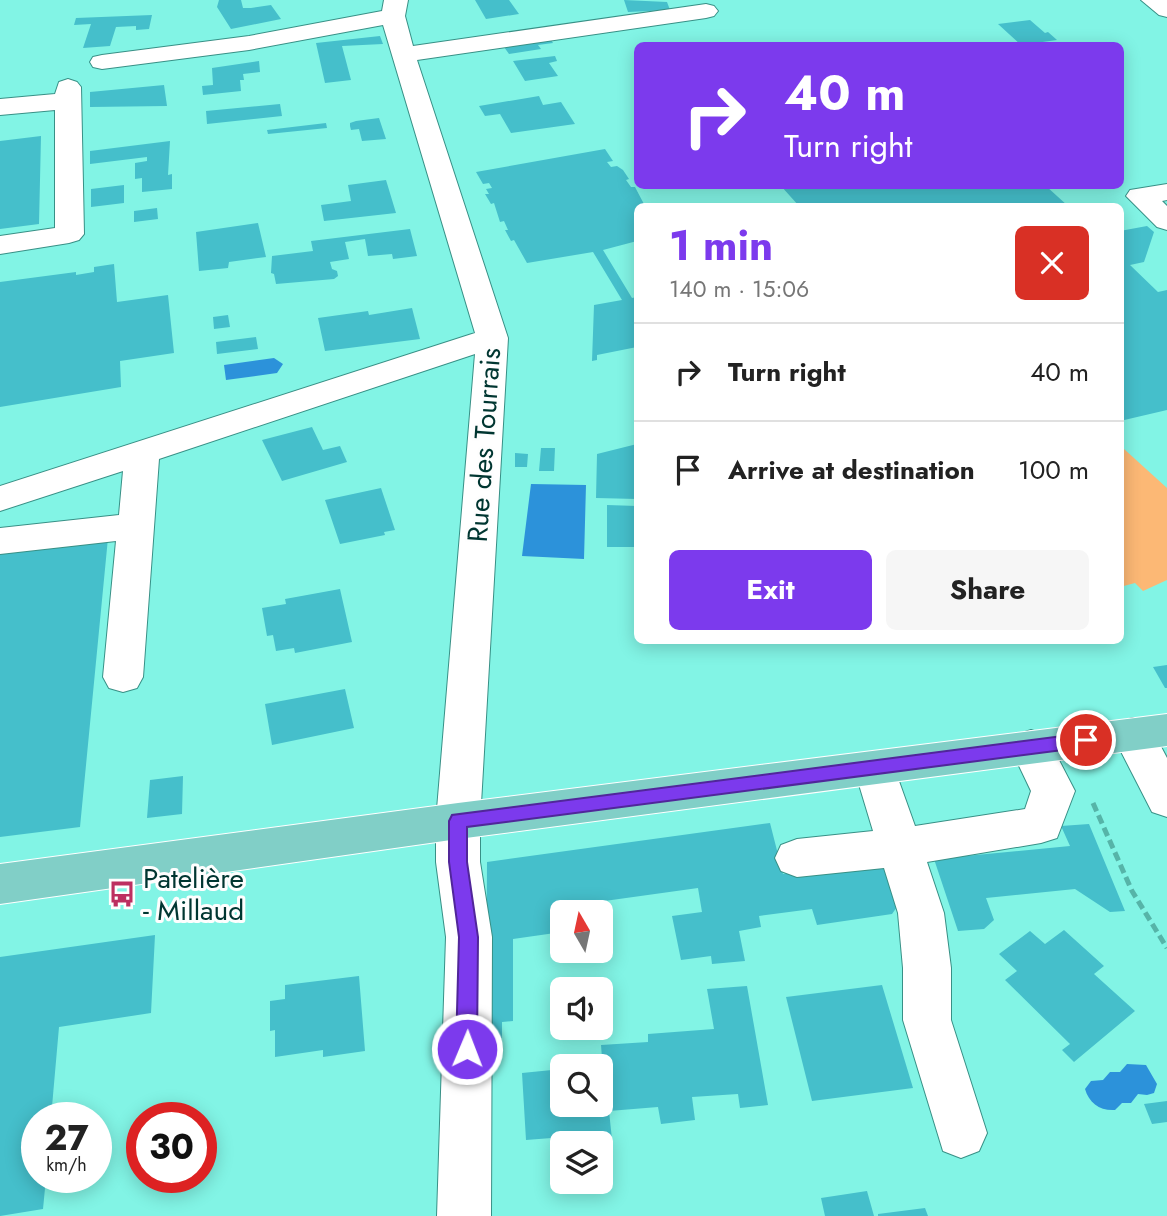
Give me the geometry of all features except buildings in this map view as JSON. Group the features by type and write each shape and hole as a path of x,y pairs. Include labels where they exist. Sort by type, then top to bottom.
{"main road":[{"path":"0,884 458,821 1150,732"}],"street":[{"path":"1153,0 1167,10"},
{"path":"102,62 249,43 394,8"},
{"name":"Rue des Tourrais","path":"394,8 403,55 492,338 458,821 458,862 469,937 464,1216"},
{"path":"403,55 706,12"},
{"path":"0,107 68,94 69,234 0,245"},
{"path":"1142,190 1167,221"},
{"path":"0,499 492,338"},
{"path":"123,677 142,453"},
{"path":"0,541 136,526"},
{"path":"1150,732 1167,799"},
{"path":"797,858 900,847 1041,825 1053,791 1031,747"},
{"path":"875,768 921,913 927,968 928,1020 961,1133"}],"path":[{"path":"1092,801 1132,891 1159,939 1167,948"}],"shaded area":[{"path":"1124,449 1167,488 1167,580 1143,591 1135,583 1124,586"}],"water":[{"path":"274,358 283,364 277,373 226,380 224,365"},
{"path":"531,484 586,485 584,559 522,556"},
{"path":"1127,1064 1146,1065 1157,1084 1154,1093 1138,1094 1131,1103 1122,1103 1115,1110 1096,1105 1085,1089 1091,1081 1103,1080 1110,1072 1120,1072"}],"place":[{"name":"Patelière - Millaud","path":"122,894"}],"route":[{"path":"467,1049 469,937 458,862 458,821 1086,740"}]}
